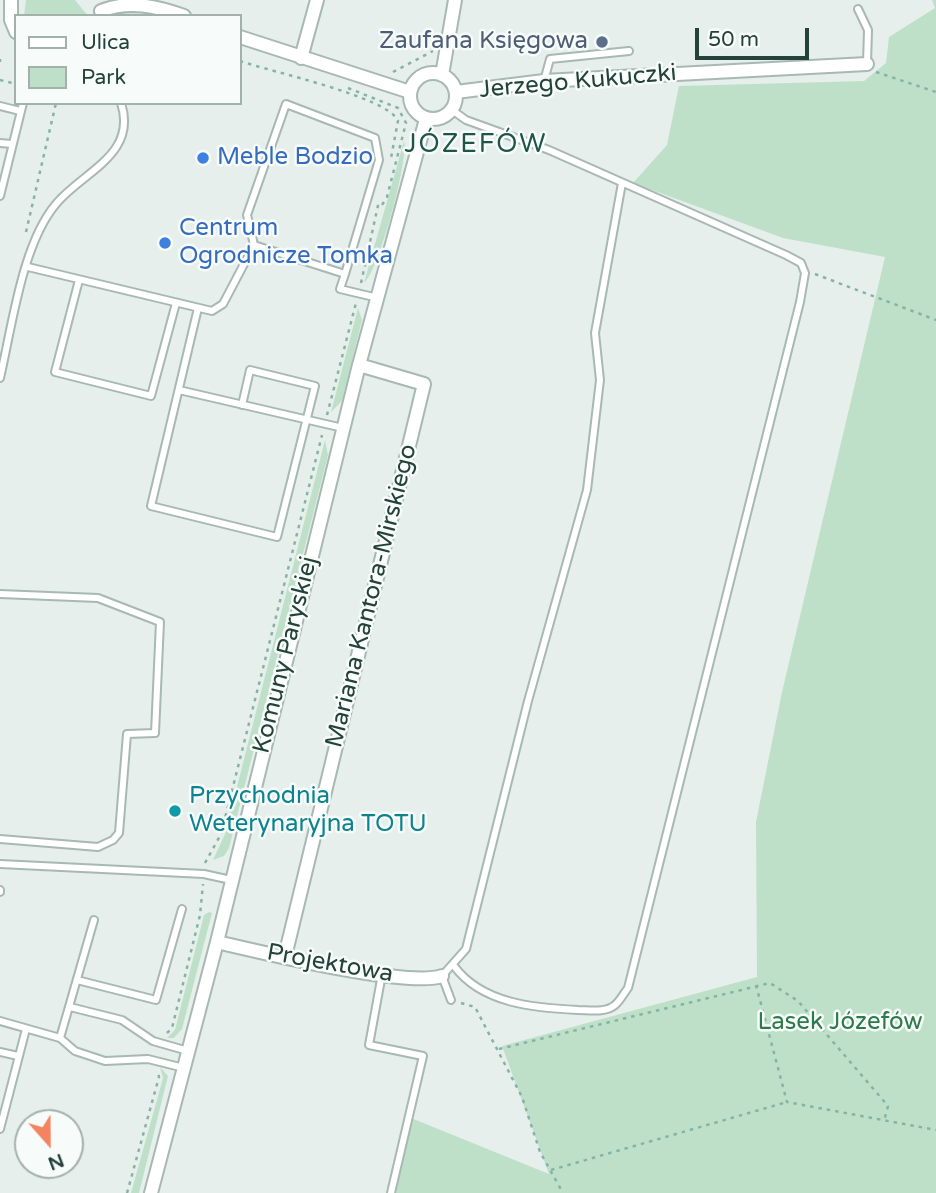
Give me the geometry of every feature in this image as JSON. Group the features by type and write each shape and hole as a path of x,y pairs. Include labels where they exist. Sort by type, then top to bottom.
{"street":[{"path":"11,0 11,20 14,27"},
{"path":"301,58 317,0"},
{"path":"442,75 455,0"},
{"path":"99,9 126,4 164,4 181,14"},
{"path":"242,38 410,92"},
{"name":"Jerzego Kukuczki","path":"456,92 544,81 867,64"},
{"path":"422,75 442,75 452,82 456,92 452,110 440,119 426,119 411,105 410,92 422,75"},
{"name":"Komuny Paryskiej","path":"151,1193 217,942 359,365 426,119"},
{"name":"Mariana Kantora-Mirskiego","path":"285,957 424,384 359,365"},
{"name":"Projektowa","path":"217,942 285,957 420,980 443,976"}],"lane":[{"path":"858,9 868,30 867,64"},
{"path":"544,81 550,59 629,51"},
{"path":"27,267 212,311 223,304 254,245 247,215 286,104 375,138 379,160 340,289 379,298"},
{"path":"0,196 22,105"},
{"path":"0,378 34,246 56,203 114,152 124,127 121,105"},
{"path":"0,106 20,111"},
{"path":"452,110 466,120 549,150 786,255 801,263 805,273 800,302 628,988 614,1007 599,1011 551,1008 513,1003 474,987 454,966"},
{"path":"0,143 12,144"},
{"path":"451,1000 443,976 466,949 528,701 587,490 600,380 595,333 622,183"},
{"path":"254,245 345,274"},
{"path":"79,280 55,372 151,396 176,303"},
{"path":"198,308 151,506 277,537 315,386 250,370 242,405"},
{"path":"179,390 343,428"},
{"path":"0,594 99,598 160,622 155,733 127,734 119,833 113,840 98,847 0,839"},
{"path":"0,864 204,874 231,880"},
{"path":"78,980 156,1000 182,909"},
{"path":"60,1038 94,920"},
{"path":"382,974 369,1045 423,1056 390,1193"},
{"path":"70,1007 122,1020 153,1041 188,1051"},
{"path":"0,1021 60,1038 75,1051 105,1062 148,1059 184,1068"},
{"path":"0,1129 3,1109 26,1029"},
{"path":"0,1052 18,1056"}],"path":[{"path":"206,860 221,834 380,208 397,131 396,115 310,79 282,76 242,62"},
{"path":"867,64 879,75 936,92"},
{"path":"326,79 398,108 406,123 405,136 387,197 380,208"},
{"path":"34,246 25,231 56,105"},
{"path":"805,273 818,274 936,320"},
{"path":"164,1038 172,1028 200,915 203,884"},
{"path":"499,1049 770,983 798,1001 888,1106 884,1121"},
{"path":"756,985 787,1102"},
{"path":"451,1000 475,1007 523,1097 540,1152 563,1193"},
{"path":"127,1193 159,1077 156,1066"},
{"path":"551,1170 787,1102 936,1130"}],"green space":[{"path":"26,0 75,0 86,14 24,14"},
{"name":"Lasek Józefów","path":"932,0 936,0 936,1193 396,1193 411,1118 549,1174 502,1046 757,977 756,822 782,692 885,257 783,238 633,183 667,145 679,86 864,81 886,63 889,37 935,8"},
{"path":"404,141 402,169 392,214 377,258 364,283"},
{"path":"358,308 362,320 342,401 331,412"},
{"path":"325,440 328,455 229,848 224,856 213,860 225,834"},
{"path":"212,913 182,1029 174,1038 167,1038 175,1030 204,915"},
{"path":"160,1067 168,1076 139,1193 131,1193 163,1078"}],"place":[{"name":"Zaufana Księgowa","path":"602,42"},
{"name":"Meble Bodzio","path":"203,158"},
{"name":"Centrum Ogrodnicze Tomka","path":"165,243"},
{"name":"Przychodnia Weterynaryjna TOTU","path":"175,811"}],"district":[{"name":"JÓZEFÓW","path":"476,145"}]}
